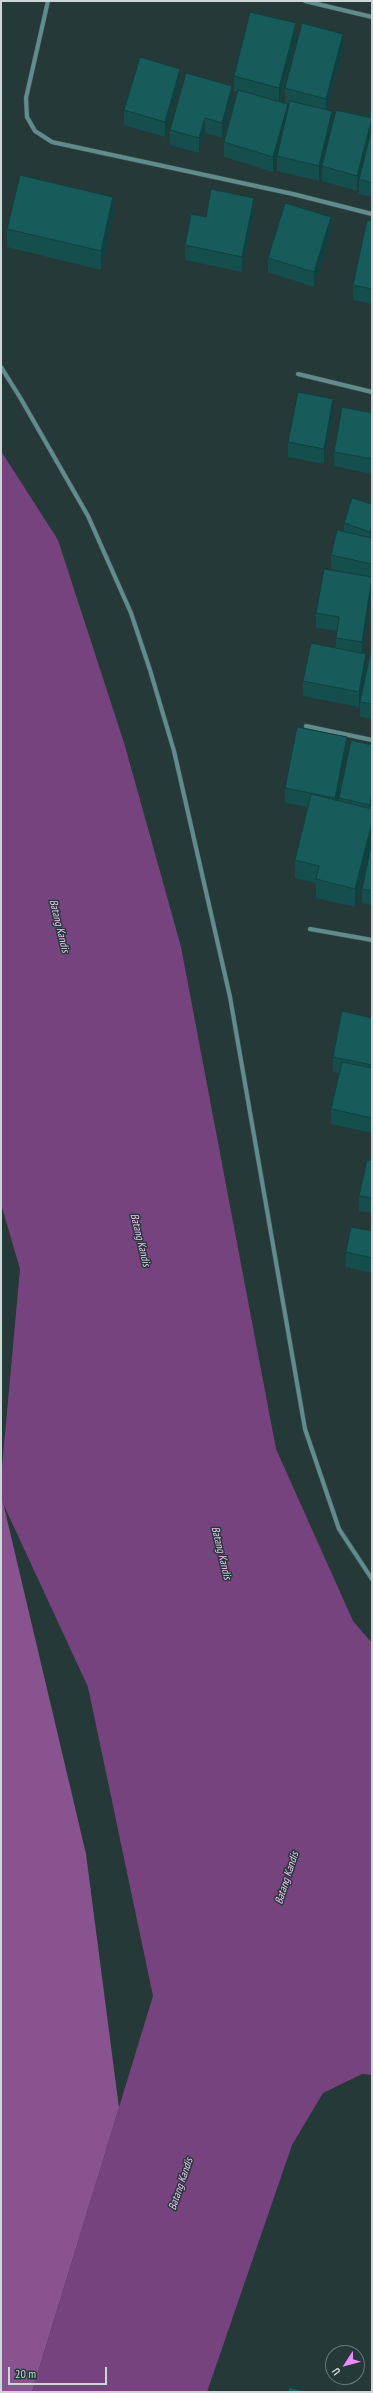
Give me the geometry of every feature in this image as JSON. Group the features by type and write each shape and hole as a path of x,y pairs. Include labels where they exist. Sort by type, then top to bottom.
{"street":[{"path":"48,1 26,98 27,117 35,131 52,142 286,193 372,214"},
{"path":"305,1 372,17"},
{"path":"1,367 22,399 88,516 131,613 150,670 174,751 230,997 306,1429 339,1529 372,1579"},
{"path":"298,374 372,392"},
{"path":"306,726 372,740"},
{"path":"310,929 372,940"}],"shaded area":[{"path":"1,1494 86,1854 119,2108 32,2392 1,2392"}],"water":[{"name":"Batang Kandis","path":"1,451 58,540 125,746 181,947 276,1449 353,1621 372,1643 372,2075 362,2074 323,2093 292,2145 207,2392 32,2392 153,1996 88,1687 1,1499 1,1478 20,1269 1,1204"}],"building":[{"path":"250,12 296,23 279,88 234,76"},
{"path":"302,23 343,34 326,99 285,88"},
{"path":"140,57 180,69 165,122 124,110"},
{"path":"186,73 232,86 222,123 205,118 199,138 170,130"},
{"path":"238,90 288,104 273,157 224,142"},
{"path":"290,101 332,111 319,166 277,156"},
{"path":"336,110 372,118 357,176 322,166"},
{"path":"372,128 372,183 359,179"},
{"path":"20,175 113,197 101,251 7,229"},
{"path":"211,189 254,198 242,257 185,245 191,214 206,217"},
{"path":"285,203 331,217 314,272 268,258"},
{"path":"367,220 372,221 372,289 353,285"},
{"path":"298,392 333,399 324,449 288,442"},
{"path":"342,407 372,413 372,459 334,452"},
{"path":"352,498 372,504 372,526 370,532 344,523"},
{"path":"337,530 372,538 372,564 331,555"},
{"path":"324,569 372,577 362,642 336,638 339,617 316,613"},
{"path":"311,643 366,654 359,692 303,681"},
{"path":"372,645 372,704 360,702"},
{"path":"297,727 347,737 335,798 285,788"},
{"path":"351,740 372,745 372,792 370,805 339,798"},
{"path":"311,794 372,809 372,822 355,889 316,879 319,866 295,860"},
{"path":"372,842 372,891 362,889"},
{"path":"342,1011 372,1018 372,1065 333,1057"},
{"path":"342,1062 372,1068 372,1118 331,1109"},
{"path":"367,1160 372,1161 372,1198 359,1196"},
{"path":"351,1227 372,1231 372,1258 346,1252"},
{"path":"289,2387 307,2392 288,2392"}]}
